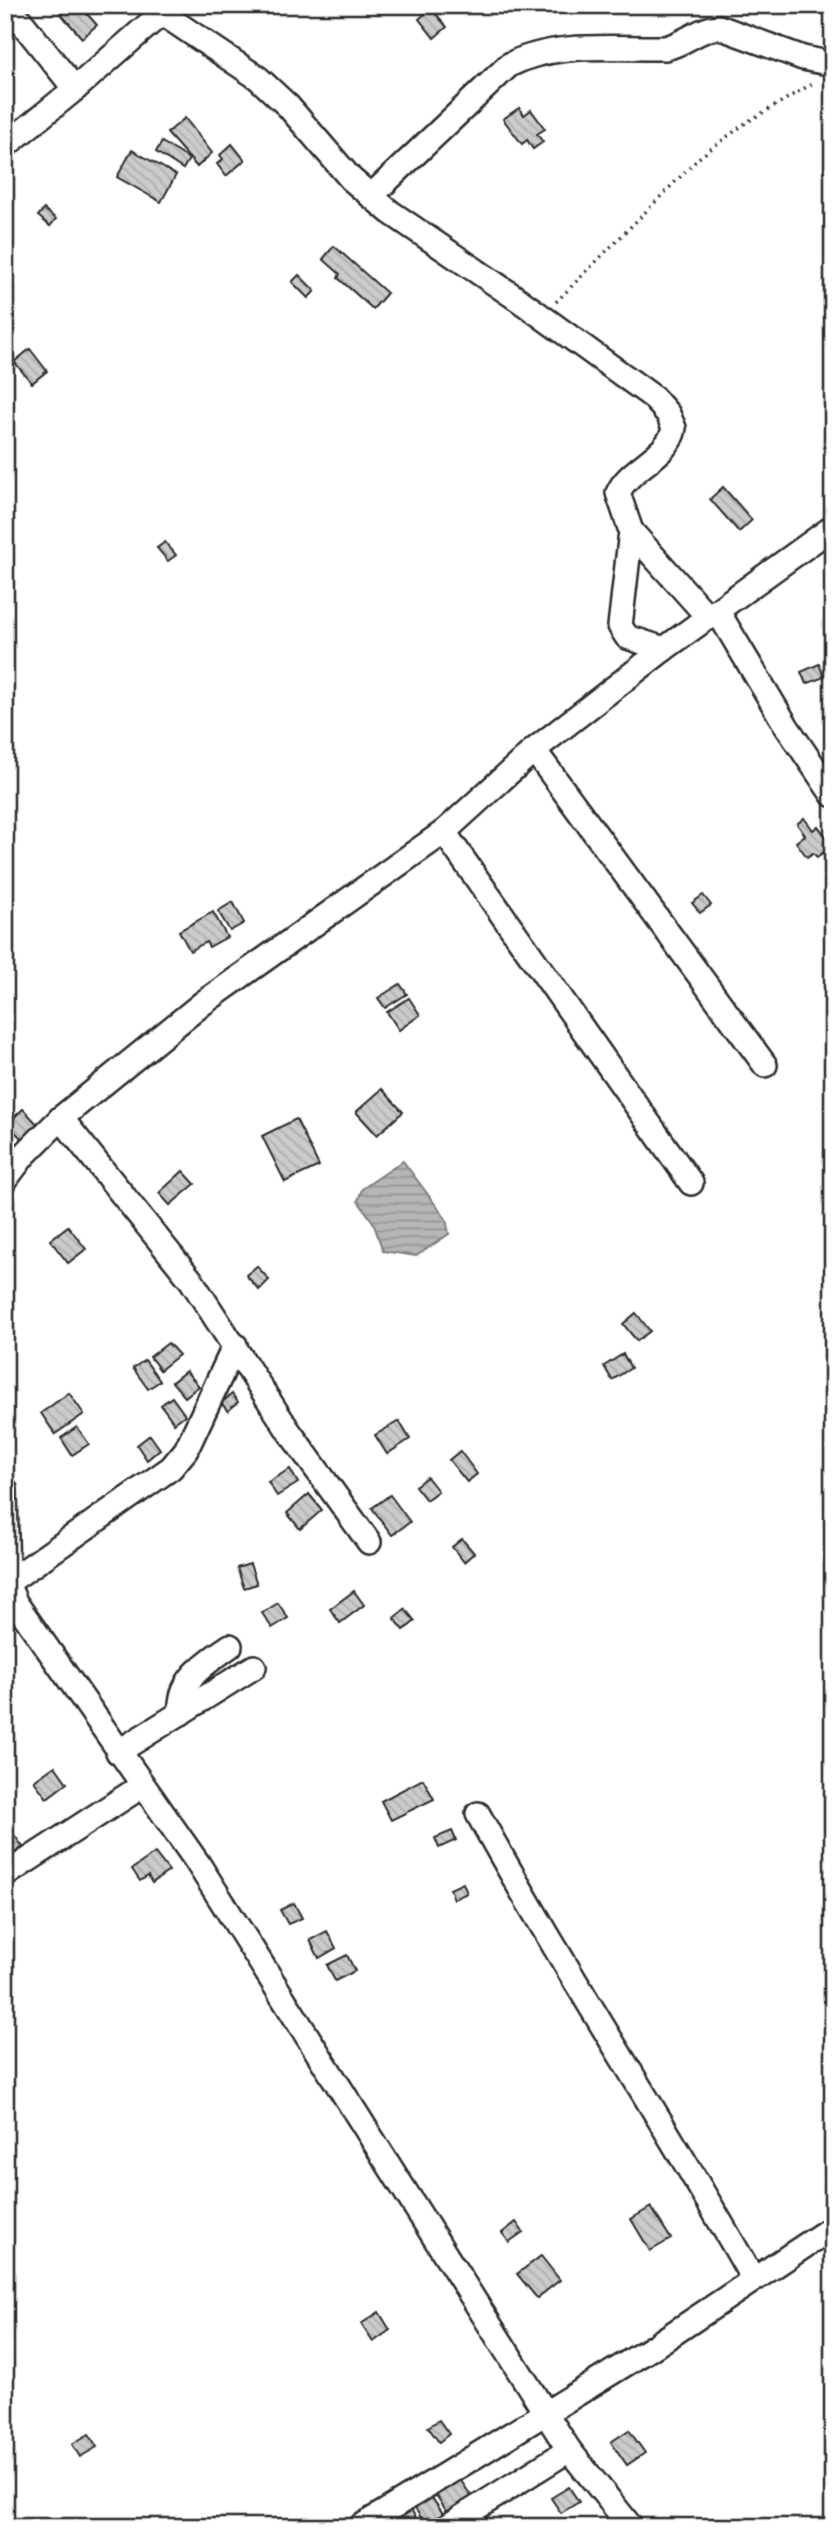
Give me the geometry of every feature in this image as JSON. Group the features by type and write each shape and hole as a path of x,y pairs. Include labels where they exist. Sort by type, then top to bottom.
{"street":[{"path":"8,5 75,89"},
{"path":"5,146 156,18 166,16 258,78 371,196 410,227 541,316 653,397 673,421 673,434 669,442 633,473 618,493 631,531 713,615 833,795"},
{"path":"371,196 509,65 523,58 556,50 666,48 679,45 709,27 719,27 791,54 827,71"},
{"path":"5,1180 24,1155 61,1118 203,1003 444,832 534,750 664,649 833,527"},
{"path":"631,531 620,611 621,631 627,637 664,649"},
{"path":"534,750 765,1065"},
{"path":"444,832 691,1183"},
{"path":"61,1118 191,1280 288,1430 369,1542"},
{"path":"7,1583 171,1468 186,1450 235,1345"},
{"path":"5,1489 7,1583 15,1602 238,1925 475,2306 569,2450 631,2527"},
{"path":"181,1713 180,1699 185,1684 230,1646"},
{"path":"118,1752 254,1667"},
{"path":"5,1875 142,1786"},
{"path":"478,1814 539,1925 685,2159 753,2279"},
{"path":"360,2527 650,2349 833,2227"},
{"path":"446,2527 569,2450"}],"path":[{"path":"541,316 596,264 700,157 747,122 827,71"}],"shaded area":[{"path":"403,1161 446,1219 449,1234 416,1256 383,1251 373,1222 358,1201 362,1189"}],"building":[{"path":"68,5 79,5 97,25 82,38 60,13"},
{"path":"431,8 447,27 434,38 419,19"},
{"path":"519,108 524,115 531,110 545,129 537,134 543,142 533,149 527,140 522,144 503,119"},
{"path":"185,118 212,153 197,167 167,133"},
{"path":"162,142 189,159 183,169 156,152"},
{"path":"232,144 245,160 226,176 217,164 223,159 220,155"},
{"path":"132,150 176,175 161,202 117,177"},
{"path":"44,209 56,219 50,226 38,216"},
{"path":"334,246 387,293 373,309 338,278 340,274 323,259"},
{"path":"299,275 315,291 308,298 292,282"},
{"path":"30,349 47,371 32,383 14,362"},
{"path":"723,487 752,520 739,532 710,499"},
{"path":"165,542 176,555 168,561 157,548"},
{"path":"819,664 824,677 806,684 801,672"},
{"path":"804,818 813,830 818,826 833,846 817,857 813,853 807,857 796,842 805,835 797,824"},
{"path":"703,895 711,905 700,913 692,903"},
{"path":"233,902 244,923 230,931 218,911"},
{"path":"213,912 227,937 209,947 206,942 190,951 179,931"},
{"path":"400,984 407,994 385,1008 378,998"},
{"path":"409,998 420,1015 399,1030 387,1012"},
{"path":"382,1089 403,1112 377,1135 356,1112"},
{"path":"23,1109 41,1128 25,1142 7,1124"},
{"path":"296,1119 319,1166 285,1182 262,1136"},
{"path":"183,1171 195,1184 170,1205 159,1193"},
{"path":"68,1226 86,1249 68,1263 50,1240"},
{"path":"257,1266 269,1280 259,1290 246,1275"},
{"path":"636,1313 650,1331 637,1341 623,1324"},
{"path":"168,1343 179,1355 160,1370 150,1357"},
{"path":"623,1354 631,1368 612,1380 604,1366"},
{"path":"145,1360 160,1381 148,1389 133,1368"},
{"path":"186,1371 199,1386 185,1397 172,1382"},
{"path":"69,1393 84,1414 55,1434 41,1413"},
{"path":"232,1394 238,1402 228,1411 221,1403"},
{"path":"172,1397 185,1415 174,1423 161,1405"},
{"path":"399,1421 410,1439 387,1454 375,1435"},
{"path":"77,1427 89,1444 72,1455 61,1438"},
{"path":"150,1435 160,1449 147,1460 137,1445"},
{"path":"460,1451 477,1474 467,1482 449,1460"},
{"path":"290,1469 298,1483 277,1496 268,1482"},
{"path":"427,1477 438,1491 426,1500 415,1486"},
{"path":"309,1494 322,1510 300,1529 287,1513"},
{"path":"390,1495 410,1522 392,1535 372,1508"},
{"path":"462,1539 474,1553 464,1562 452,1547"},
{"path":"250,1564 257,1584 244,1588 237,1568"},
{"path":"354,1591 364,1605 340,1623 330,1609"},
{"path":"278,1603 288,1618 272,1628 262,1613"},
{"path":"405,1609 415,1621 404,1630 394,1618"},
{"path":"55,1766 67,1783 47,1798 34,1781"},
{"path":"423,1779 434,1799 391,1820 381,1801"},
{"path":"9,1828 23,1847 5,1860 5,1831"},
{"path":"452,1831 456,1840 439,1848 435,1838"},
{"path":"155,1853 169,1871 152,1883 148,1876 140,1881 132,1869"},
{"path":"463,1883 467,1893 454,1899 450,1889"},
{"path":"294,1903 302,1918 288,1924 280,1910"},
{"path":"327,1931 336,1948 319,1958 310,1940"},
{"path":"347,1955 355,1971 335,1981 327,1965"},
{"path":"651,2207 671,2239 650,2251 631,2219"},
{"path":"516,2222 523,2232 509,2242 502,2233"},
{"path":"541,2256 560,2280 537,2298 517,2274"},
{"path":"379,2312 390,2330 373,2342 361,2324"},
{"path":"439,2420 449,2434 439,2442 428,2427"},
{"path":"629,2430 645,2453 627,2465 611,2442"},
{"path":"89,2434 97,2447 80,2457 72,2444"},
{"path":"457,2475 472,2497 448,2513 436,2495 440,2492 438,2488"},
{"path":"569,2487 579,2502 561,2513 551,2498"},
{"path":"430,2495 444,2515 427,2526 414,2507"},
{"path":"410,2508 418,2521 406,2527 398,2515"}]}
